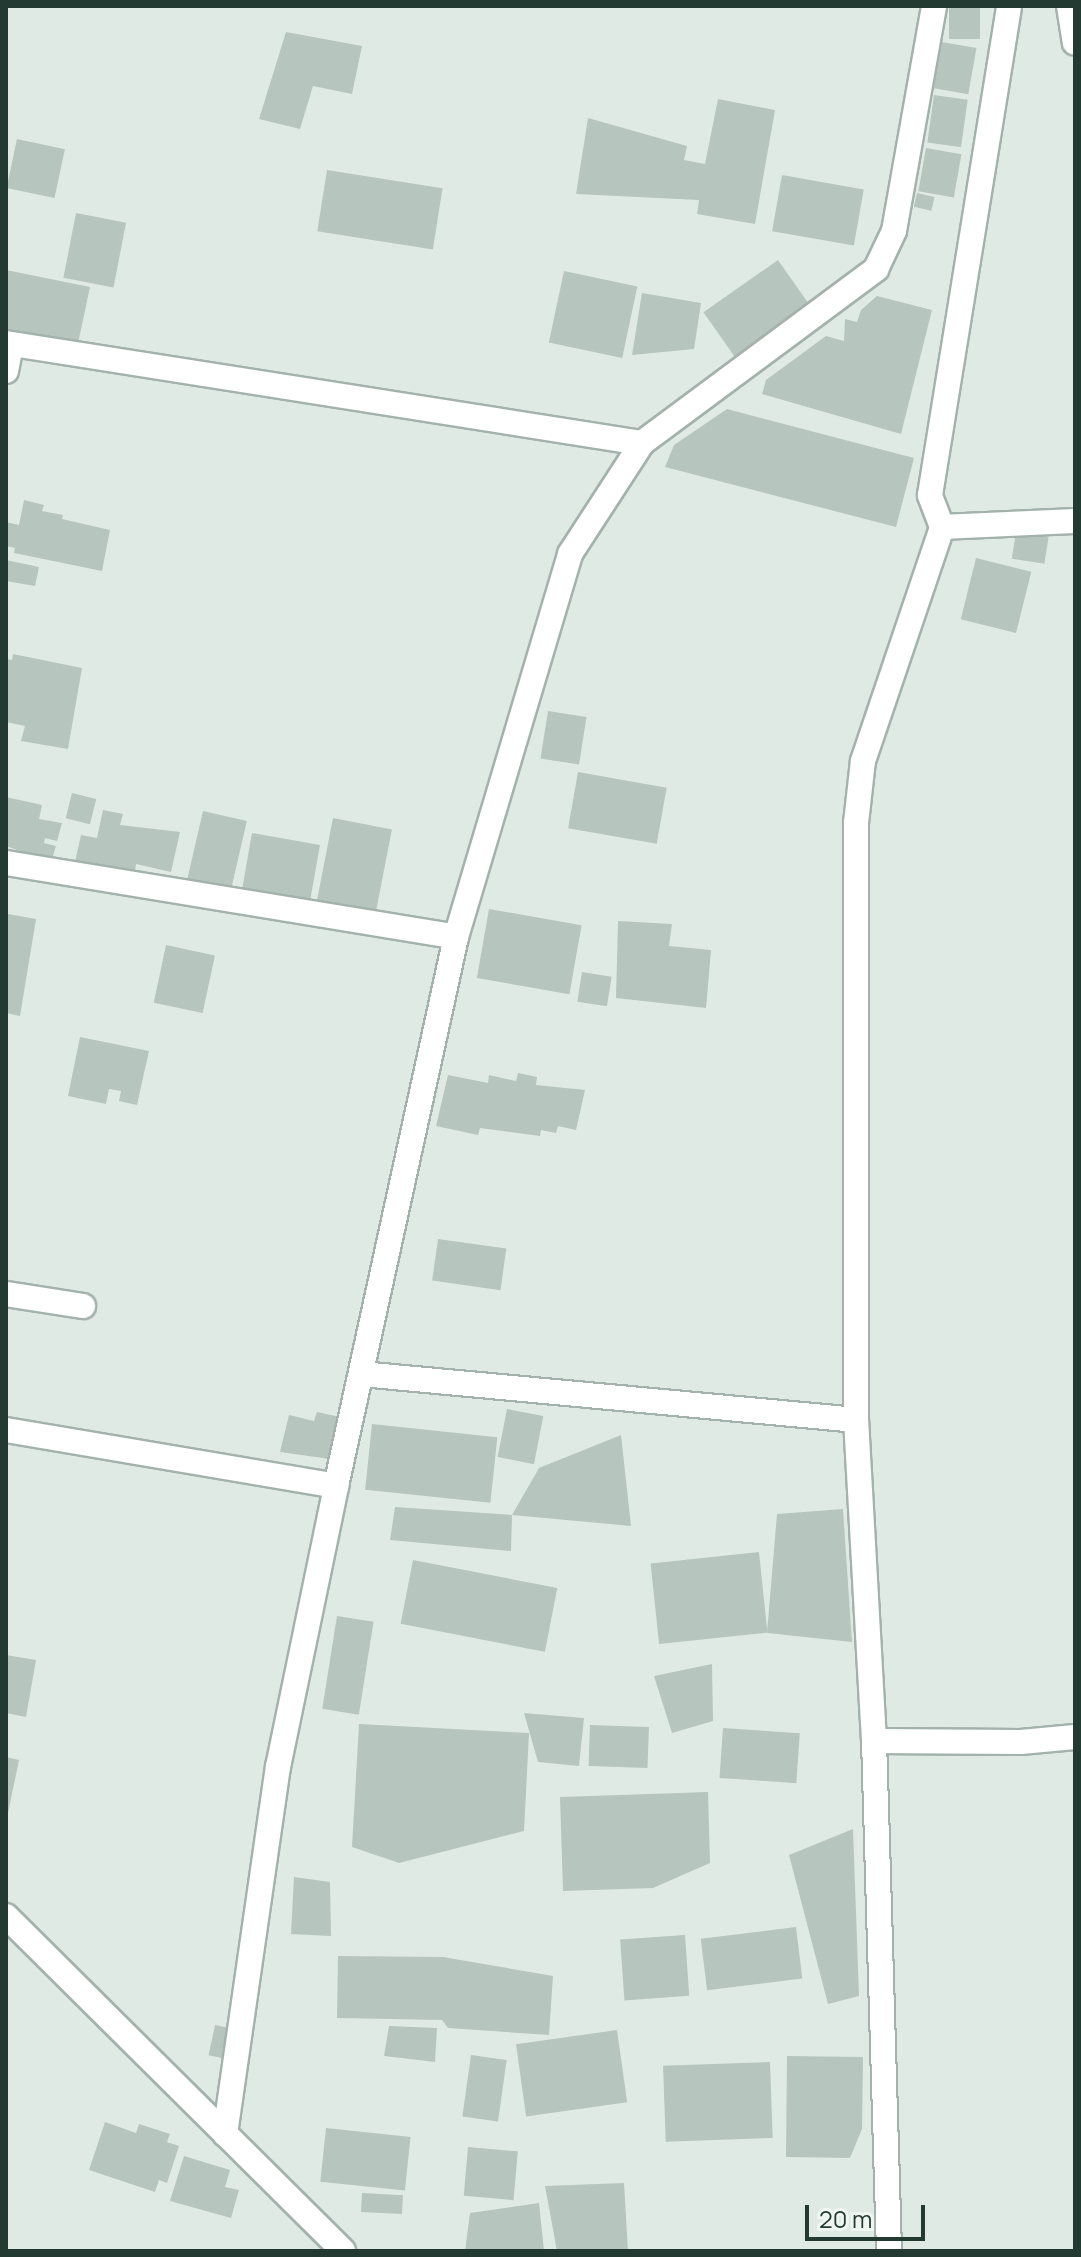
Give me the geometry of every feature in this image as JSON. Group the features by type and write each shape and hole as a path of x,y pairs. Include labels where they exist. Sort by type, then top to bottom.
{"street":[{"path":"225,2134 278,1767 336,1486 456,937 570,554 642,443 876,269 894,231 934,6"},
{"path":"1069,6 1075,43"},
{"path":"889,2251 874,1741 856,1420 856,823 863,761 942,527 930,495 1009,8"},
{"path":"6,371 8,344 642,443"},
{"path":"942,527 1075,521"},
{"path":"6,863 456,937"},
{"path":"6,1294 83,1306"},
{"path":"361,1374 856,1420"},
{"path":"6,1430 336,1486"},
{"path":"874,1741 1021,1742 1075,1737"},
{"path":"6,1916 343,2251"}],"building":[{"path":"949,6 980,6 980,39 949,39"},
{"path":"286,32 362,46 352,94 313,86 300,129 259,119"},
{"path":"942,42 976,48 968,94 934,88"},
{"path":"934,95 968,100 961,147 927,143"},
{"path":"718,99 775,110 755,224 697,214 699,200 576,194 588,118 687,146 684,160 705,164"},
{"path":"17,139 65,149 55,198 7,188"},
{"path":"926,148 961,154 954,198 918,191"},
{"path":"327,170 443,188 433,250 317,231"},
{"path":"782,175 864,189 854,246 772,231"},
{"path":"917,193 935,197 931,211 914,207"},
{"path":"76,213 126,223 113,288 63,278"},
{"path":"778,260 810,305 735,357 703,312"},
{"path":"6,270 90,287 77,348 6,333"},
{"path":"564,271 637,287 622,358 549,342"},
{"path":"642,293 701,303 694,349 632,355"},
{"path":"877,296 932,310 901,434 762,394 766,380 826,336 844,341 845,319 857,322 861,310"},
{"path":"727,409 914,458 896,527 665,467 674,445"},
{"path":"24,500 44,505 42,511 63,515 62,519 110,530 102,571 14,553 15,548 6,546 6,522 19,525"},
{"path":"1016,532 1049,537 1044,564 1012,559"},
{"path":"976,558 1031,572 1016,633 961,619"},
{"path":"6,560 39,567 35,586 6,581"},
{"path":"13,654 82,668 68,749 21,741 25,726 6,722 6,659 12,660"},
{"path":"548,711 587,717 579,765 540,758"},
{"path":"578,772 667,788 657,844 568,828"},
{"path":"72,793 96,799 90,824 66,818"},
{"path":"6,797 42,805 39,819 62,823 57,841 45,838 44,843 56,846 51,862 6,846"},
{"path":"103,810 123,814 120,825 180,832 171,872 136,864 135,871 111,866 110,871 75,862 81,835 97,838"},
{"path":"203,811 247,821 230,892 187,882"},
{"path":"333,818 392,829 376,913 317,901"},
{"path":"252,833 320,845 310,901 242,889"},
{"path":"489,909 582,925 569,994 477,978"},
{"path":"8,914 36,919 20,1016 6,1013"},
{"path":"618,921 672,924 669,946 711,950 706,1008 616,998"},
{"path":"166,945 215,955 203,1013 154,1003"},
{"path":"582,972 612,977 607,1006 577,1002"},
{"path":"80,1037 149,1051 137,1105 119,1101 121,1091 109,1089 106,1104 68,1096"},
{"path":"518,1073 537,1077 536,1085 585,1090 576,1130 558,1126 556,1133 541,1130 540,1136 480,1128 478,1135 436,1126 448,1075 488,1083 489,1075 516,1081"},
{"path":"438,1239 506,1249 500,1290 432,1281"},
{"path":"507,1409 543,1416 534,1464 498,1457"},
{"path":"317,1412 340,1417 330,1459 280,1452 289,1415 314,1421"},
{"path":"372,1424 497,1437 490,1503 365,1490"},
{"path":"621,1435 631,1526 512,1515 539,1468"},
{"path":"395,1507 512,1515 511,1551 390,1540"},
{"path":"843,1509 852,1642 767,1633 777,1514"},
{"path":"759,1552 767,1633 659,1644 651,1563"},
{"path":"413,1560 557,1588 545,1652 401,1624"},
{"path":"337,1616 374,1622 359,1715 322,1709"},
{"path":"6,1655 36,1660 26,1717 6,1713"},
{"path":"712,1664 713,1721 672,1733 654,1676"},
{"path":"524,1713 584,1718 579,1766 538,1762"},
{"path":"359,1724 529,1733 524,1831 399,1863 352,1847"},
{"path":"590,1725 649,1727 648,1768 589,1766"},
{"path":"723,1728 800,1733 796,1783 720,1778"},
{"path":"6,1757 19,1760 7,1818 6,1818"},
{"path":"708,1792 710,1863 653,1888 563,1891 560,1797"},
{"path":"853,1829 859,1996 828,2004 789,1855"},
{"path":"294,1877 330,1882 331,1936 291,1934"},
{"path":"796,1927 802,1979 707,1990 701,1939"},
{"path":"685,1935 689,1996 624,2000 620,1940"},
{"path":"338,1956 443,1957 553,1976 549,2035 448,2028 442,2020 337,2018"},
{"path":"215,2025 234,2029 227,2059 209,2055"},
{"path":"389,2026 437,2028 435,2062 384,2056"},
{"path":"617,2030 627,2102 526,2116 516,2044"},
{"path":"471,2055 507,2060 498,2121 462,2116"},
{"path":"787,2056 863,2057 862,2129 850,2158 786,2157"},
{"path":"770,2062 773,2138 666,2142 663,2066"},
{"path":"105,2122 136,2133 139,2124 170,2134 167,2142 179,2146 167,2183 159,2180 155,2192 89,2170"},
{"path":"326,2128 411,2137 405,2191 320,2182"},
{"path":"468,2147 518,2151 514,2200 464,2196"},
{"path":"184,2156 230,2170 225,2187 239,2190 231,2218 170,2201"},
{"path":"624,2183 628,2251 557,2251 545,2186"},
{"path":"362,2193 403,2195 402,2214 361,2212"},
{"path":"539,2203 544,2251 465,2251 470,2213"}]}
